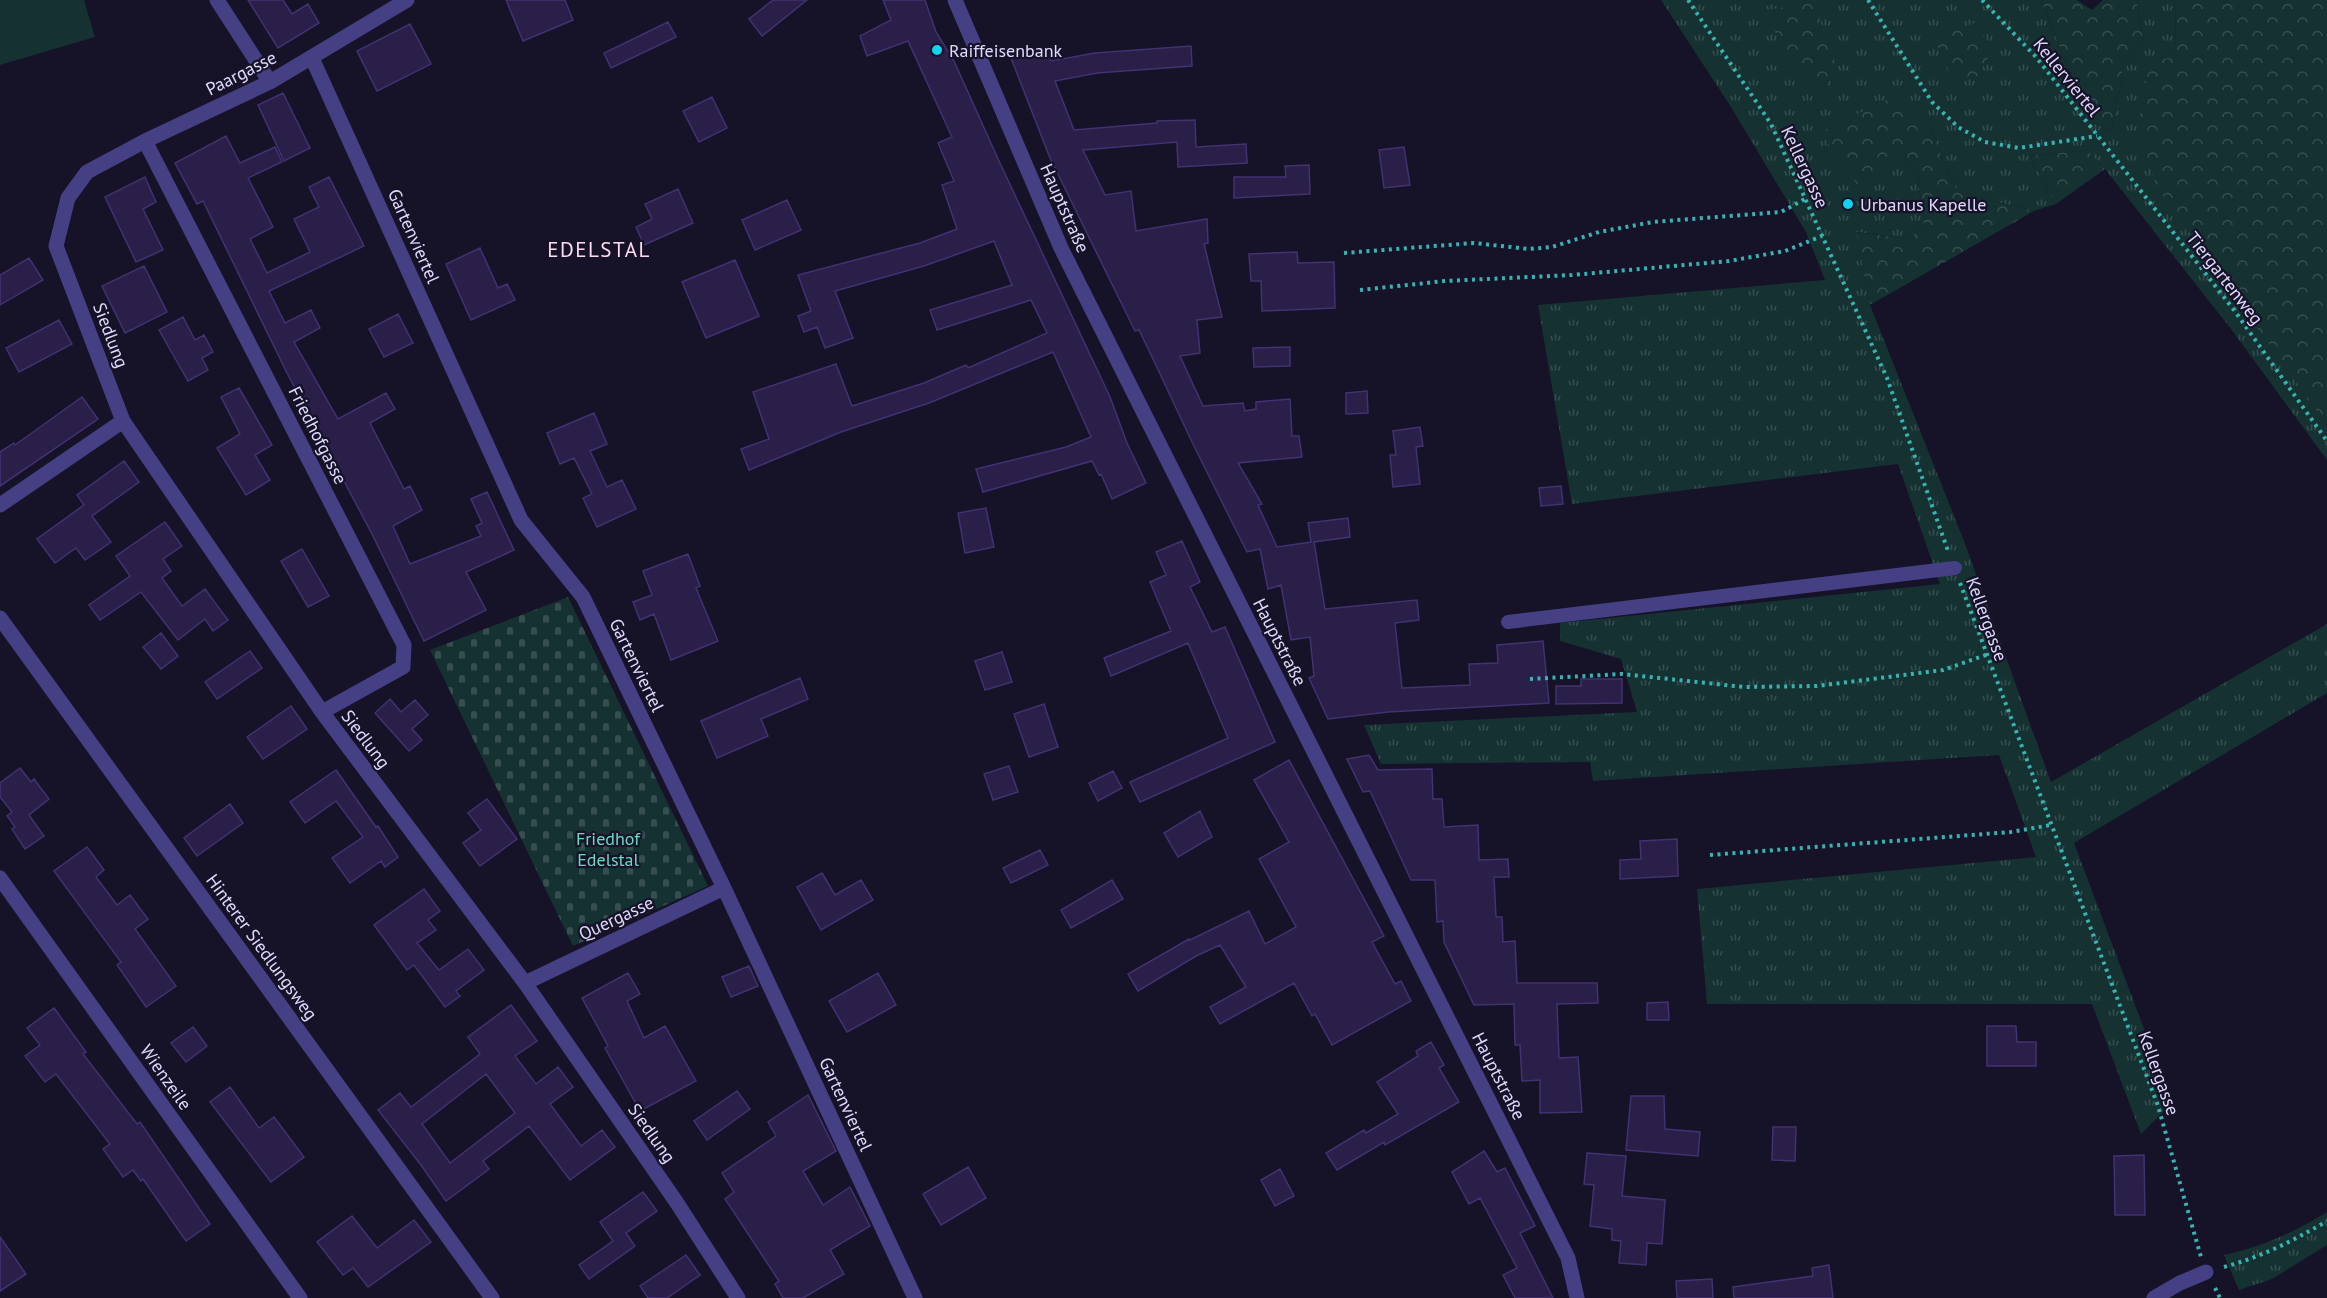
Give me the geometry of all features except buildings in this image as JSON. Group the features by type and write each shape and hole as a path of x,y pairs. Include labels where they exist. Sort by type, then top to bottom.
{"street":[{"path":"217,0 270,82"},
{"name":"Paargasse","path":"87,172 145,141 270,82 407,0"},
{"name":"Hauptstraße","path":"955,0 1061,248 1568,1258 1577,1298"},
{"name":"Gartenviertel","path":"312,58 521,520 583,597 724,888 915,1298"},
{"name":"Friedhofgasse","path":"145,141 404,645 403,667 322,712"},
{"name":"Siedlung","path":"87,172 68,198 56,246 123,421 322,712 525,983 677,1203 738,1298"},
{"path":"0,505 123,421"},
{"name":"Hinterer Siedlungsweg","path":"0,618 492,1298"},
{"name":"Wienzeile","path":"0,878 300,1298"},
{"name":"Quergasse","path":"525,983 724,888"},
{"path":"2154,1298 2206,1272"}],"lane":[{"path":"1508,622 1954,568"}],"path":[{"name":"Kellergasse","path":"1688,0 1771,124 1887,378 1986,655 2158,1106 2206,1272"},
{"name":"Kellerviertel","path":"1868,0 1932,102 1958,127 1985,142 2019,148 2097,136 2036,57 1982,0"},
{"name":"Tiergartenweg","path":"2097,136 2234,310 2327,441"},
{"path":"1344,253 1474,243 1530,249 1552,247 1599,232 1653,222 1781,212 1805,199"},
{"path":"1360,290 1445,281 1572,275 1729,261 1785,251 1822,236"},
{"path":"1530,679 1622,674 1744,687 1817,686 1943,670 1986,655"},
{"path":"1710,855 2011,832 2051,825"},
{"path":"2206,1272 2257,1258 2327,1221"}],"green space":[{"path":"0,0 84,0 95,37 0,65"},
{"path":"1661,0 2041,0 2088,119 2111,131 2124,64 2143,41 2137,0 2176,0 2175,58 2251,316 2327,425 2327,460 2231,329 2105,169 2087,150 2030,156 2056,204 2034,211 1957,192 1930,129 1891,151 1917,173 1924,226 1908,239 1857,232 1870,305 1964,541 2051,782 2327,624 2327,693 2074,843 2172,1103 2141,1134 2092,1004 1707,1004 1697,889 2036,857 1999,755 1593,781 1590,762 1381,764 1364,725 1637,712 1621,659 1560,641 1560,623 1940,584 1898,464 1572,504 1538,305 1825,280 1806,232 1731,107"},
{"path":"2041,0 2077,0 2092,10 2103,0 2137,0 2143,41 2124,64 2111,131 2088,119"},
{"path":"2176,0 2327,0 2327,425 2156,186 2138,127 2149,62 2175,57"},
{"path":"1814,3 1836,65 1826,89 1787,59 1765,10"},
{"path":"1974,23 1993,49 1978,76 1952,78 1934,38"},
{"path":"1891,98 1930,129 1957,192 2034,211 1870,305 1856,232 1908,239 1924,226 1917,173 1891,152 1859,187 1820,132"},
{"path":"2087,150 2105,169 2056,204 2030,156"},
{"name":"Friedhof Edelstal","path":"568,597 708,886 573,946 430,650"},
{"path":"2327,1212 2327,1245 2272,1279 2239,1290 2224,1255 2277,1238"}],"place":[{"name":"Raiffeisenbank","path":"937,50"},
{"name":"Urbanus Kapelle","path":"1848,204"}],"district":[{"name":"EDELSTAL","path":"599,249"}]}
